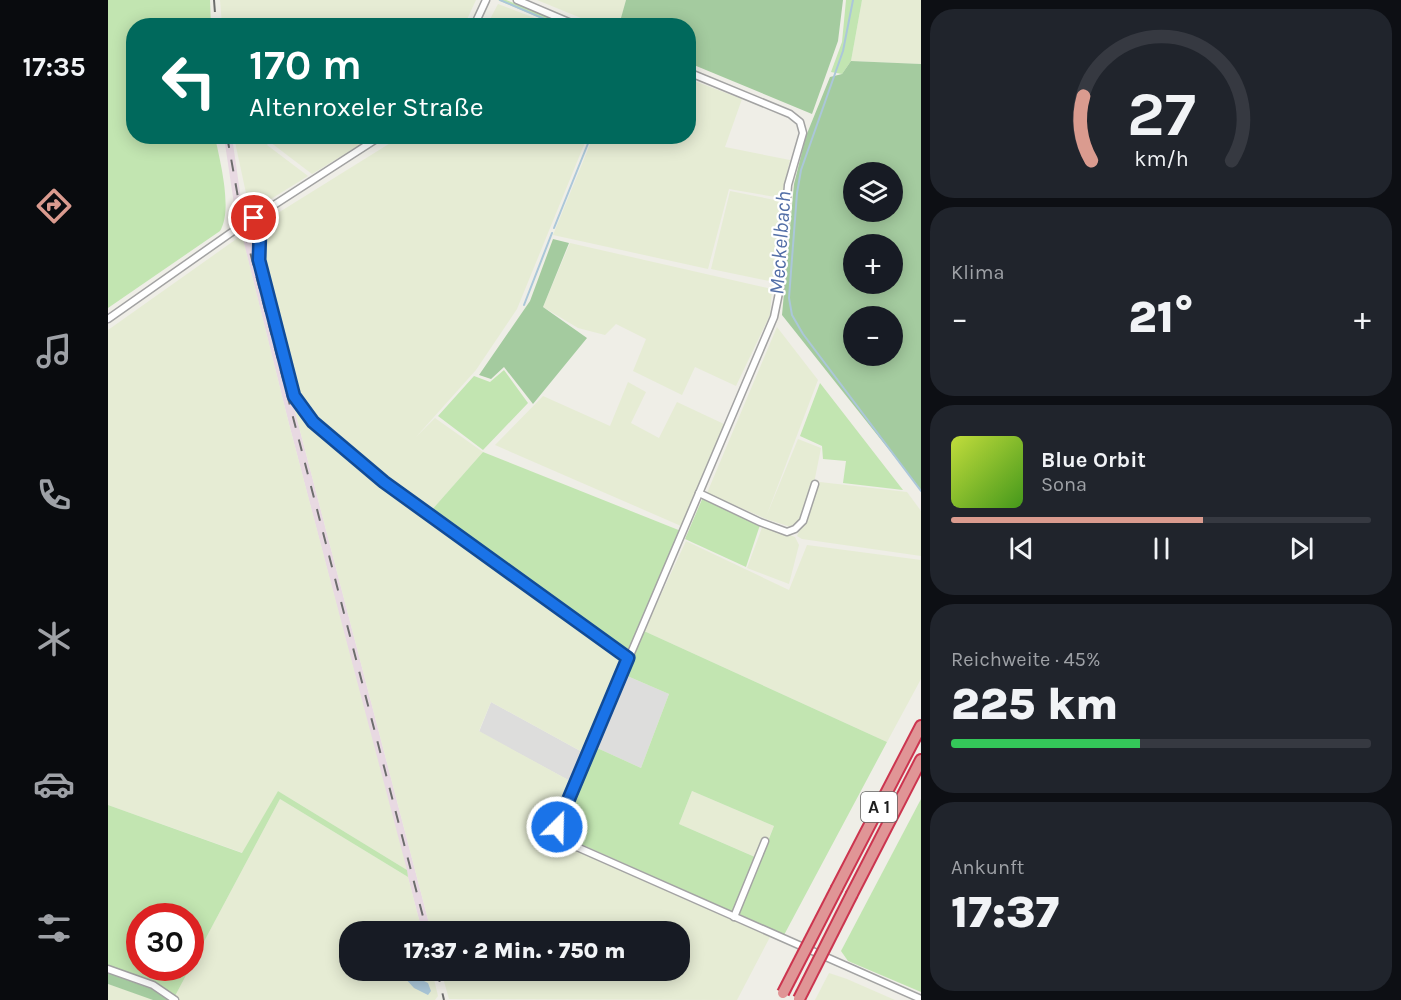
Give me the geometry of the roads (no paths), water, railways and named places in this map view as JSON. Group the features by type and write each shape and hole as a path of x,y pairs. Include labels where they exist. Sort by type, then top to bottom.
{"highway":[{"name":"A 1","path":"781,997 921,726"},
{"name":"A 1","path":"798,1000 921,760"}],"street":[{"path":"478,18 486,0"},
{"path":"517,0 559,18"},
{"path":"696,75 790,114 800,122 803,133 788,185 780,288 774,317 557,827 561,840 921,999"},
{"path":"108,319 254,218 369,144"},
{"path":"254,218 260,229 259,260 294,396 313,422 384,482 628,658"},
{"path":"699,493 760,522 787,531 795,529 803,522 815,484"},
{"path":"734,917 765,841"},
{"path":"108,969 153,985 175,1000"}],"water":[{"path":"408,981 424,981 428,983 431,991 428,995 414,988"}],"waterway":[{"path":"500,0 542,18"},
{"name":"Meckelbach","path":"853,0 843,51 801,170 797,193 789,298 792,315 803,334 921,491"},
{"path":"554,228 588,144"},
{"path":"524,305 552,233"}],"railway":[{"path":"214,0 215,18"},
{"path":"228,144 243,225 424,921"},
{"path":"440,981 444,1000"}]}
